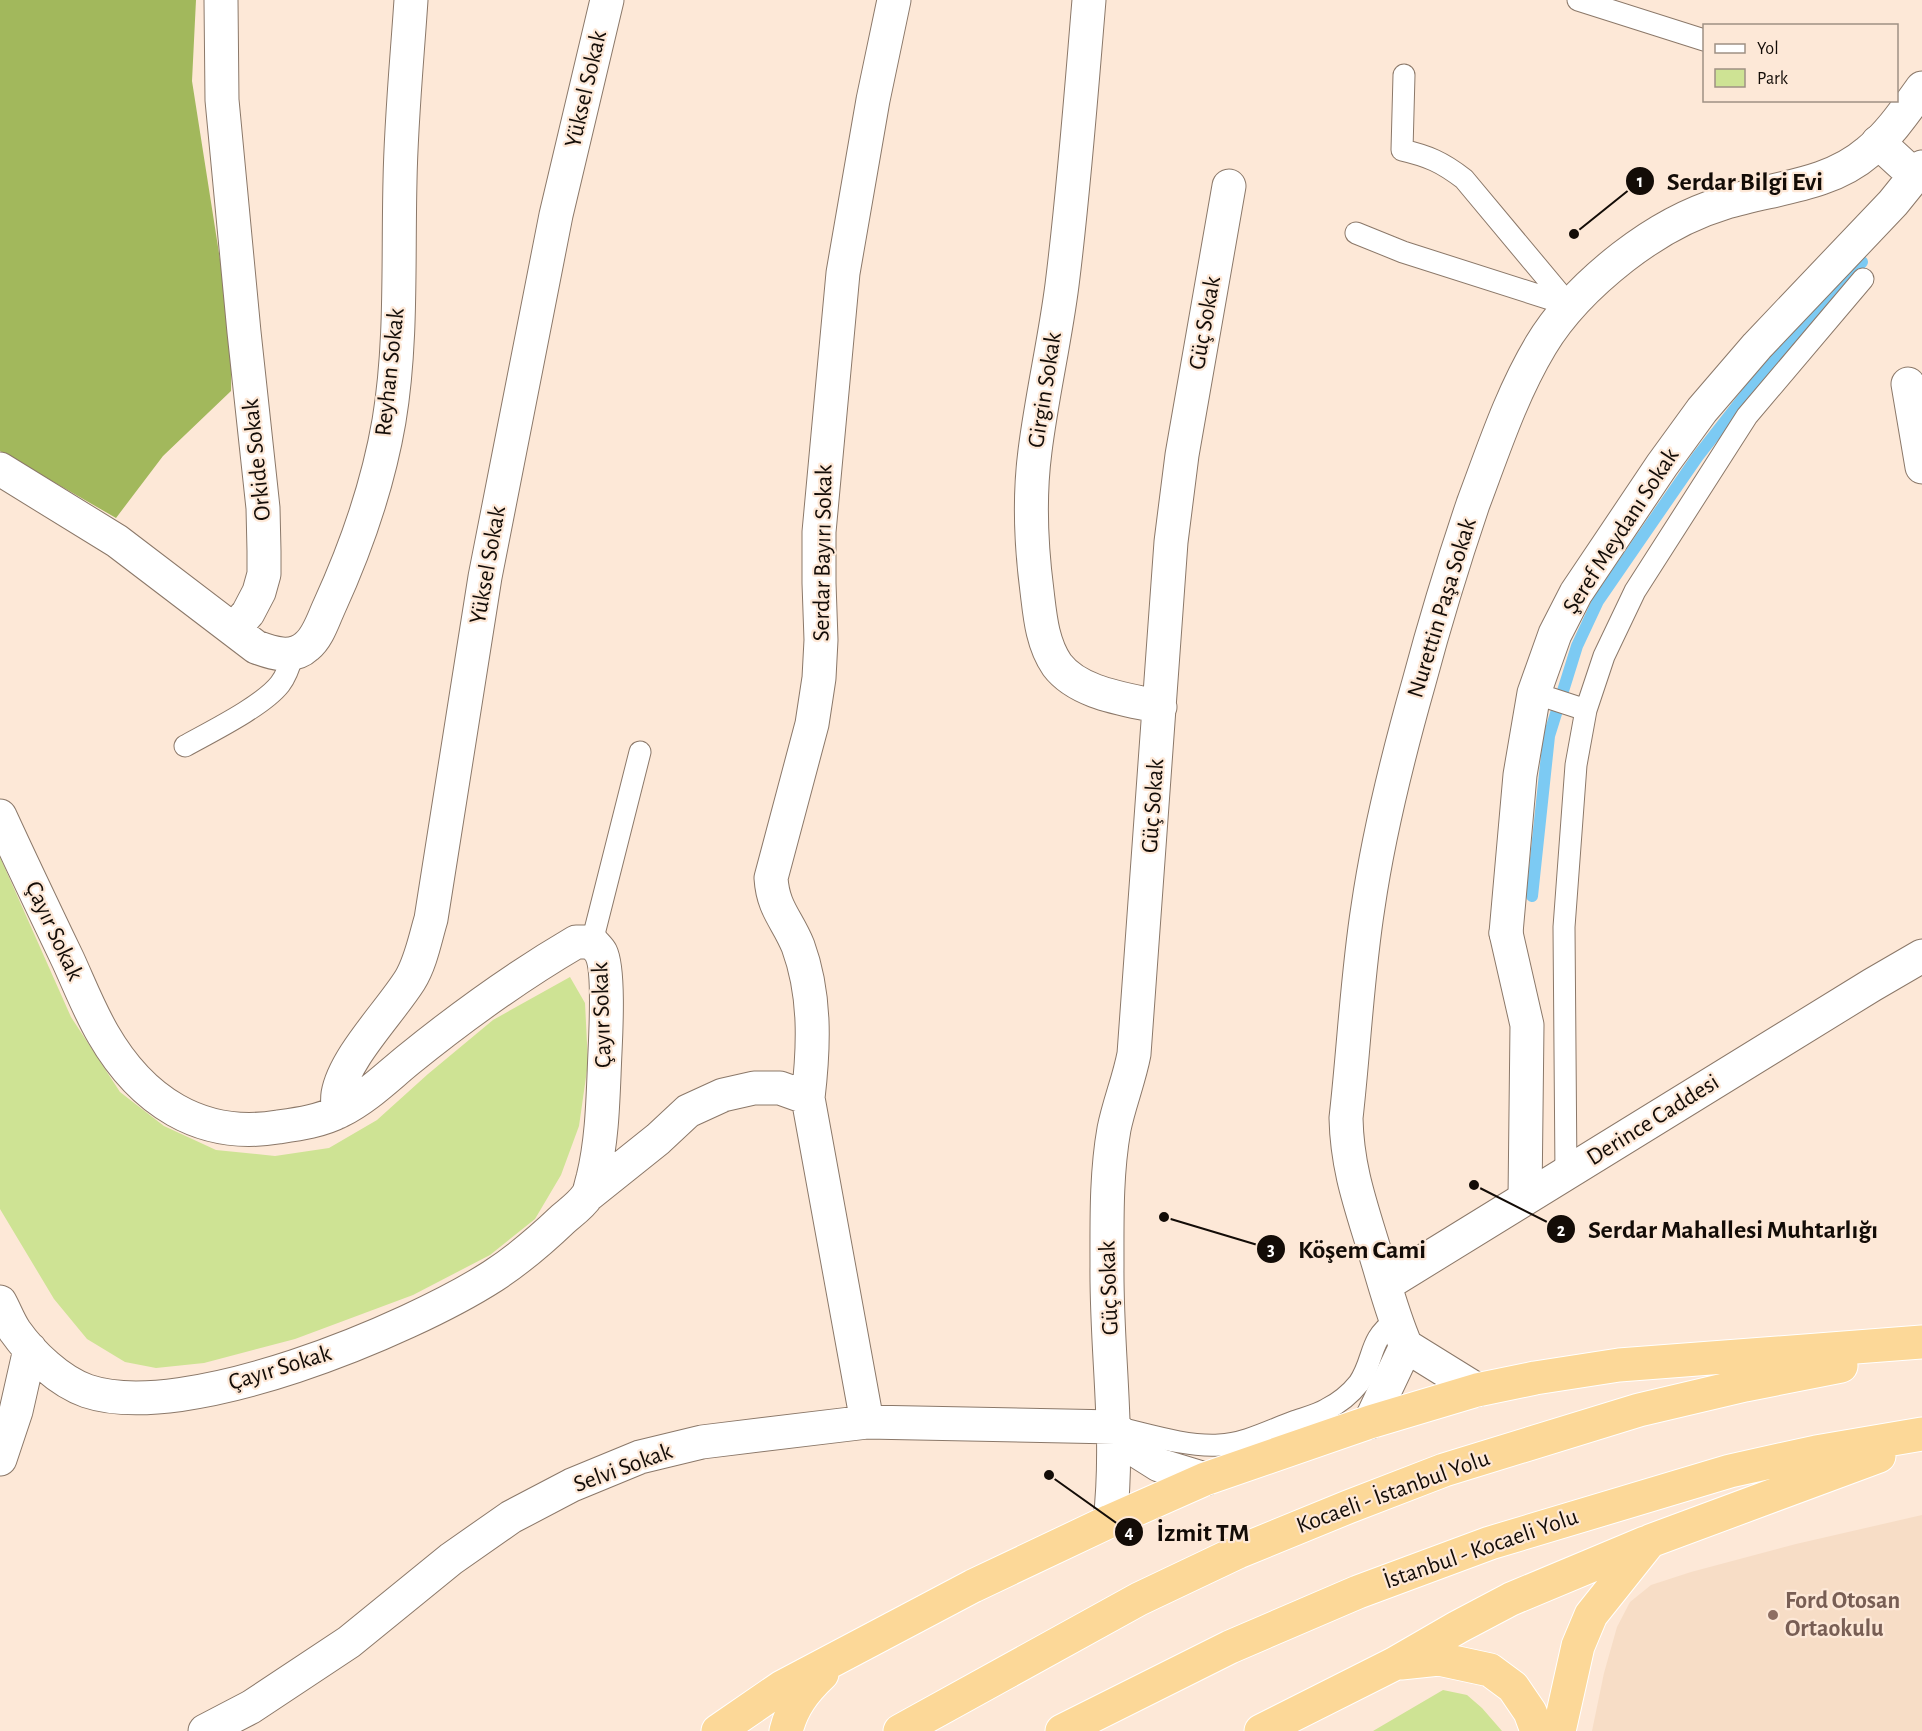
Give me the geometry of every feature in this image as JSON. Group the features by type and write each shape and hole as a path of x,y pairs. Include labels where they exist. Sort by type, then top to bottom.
{"highway":[{"path":"718,1731 782,1687 973,1586 1110,1521 1205,1479 1370,1422 1477,1390 1619,1365 1922,1342"},
{"name":"Kocaeli - İstanbul Yolu","path":"900,1731 1033,1656 1149,1595 1238,1552 1348,1506 1444,1470 1639,1410 1745,1385 1922,1352"},
{"name":"İstanbul - Kocaeli Yolu","path":"1062,1731 1230,1647 1358,1592 1490,1543 1730,1471 1816,1452 1922,1434"},
{"path":"1261,1731 1394,1664 1511,1599 1650,1541 1922,1441"},
{"path":"1559,1731 1578,1646 1591,1615 1650,1541"},
{"path":"786,1731 790,1715 805,1690 841,1656"},
{"path":"1394,1664 1439,1659 1490,1670 1513,1687 1530,1712 1538,1731"}],"street":[{"name":"Orkide Sokak","path":"221,0 222,100 242,320 263,508 264,551 264,574 259,592 248,613 234,629"},
{"name":"Reyhan Sokak","path":"293,654 307,647 320,627 335,594 359,531 378,471 389,422 395,368 400,149 411,0"},
{"name":"Yüksel Sokak","path":"338,1112 338,1093 345,1076 367,1037 411,978 422,952 431,919 484,578 556,215 606,0"},
{"name":"Serdar Bayırı Sokak","path":"867,1422 808,1098 813,1061 814,1027 806,979 798,948 785,919 776,907 771,878 812,724 819,678 822,640 819,532 843,273 873,100 894,0"},
{"name":"Girgin Sokak","path":"1089,0 1062,286 1035,452 1032,494 1036,585 1040,620 1048,649 1069,678 1098,692 1160,707"},
{"name":"Nurettin Paşa Sokak","path":"1401,1333 1352,1176 1347,1148 1346,1118 1367,909 1397,760 1454,560 1512,402 1541,345 1570,306 1588,285 1624,256 1654,234 1681,220 1726,202 1792,187 1834,172 1867,153 1895,125 1910,98"},
{"path":"1878,142 1918,172"},
{"name":"Şeref Meydanı Sokak","path":"1526,1198 1527,1025 1506,933 1520,775 1535,694 1555,634 1576,593 1702,410 1757,346 1908,207 1918,172"},
{"name":"Güç Sokak","path":"1110,1521 1114,1489 1115,1427 1107,1269 1108,1198 1115,1126 1129,1082 1134,1054 1171,542 1182,455 1229,186"},
{"path":"1908,384 1922,467"},
{"path":"0,469 117,541 256,646 275,654 293,654"},
{"name":"Çayır Sokak","path":"0,816 103,1034 125,1068 150,1093 204,1125 261,1130 308,1122 338,1112 373,1091 409,1059 491,998 576,942 592,942 601,952 607,1029 600,1135 596,1167 588,1195 537,1245 494,1276 440,1306 378,1335 312,1360 229,1385 179,1395 112,1397 86,1390 62,1377 30,1350 14,1330 0,1302"},
{"name":"Derince Caddesi","path":"1385,1286 1922,956"},
{"path":"588,1195 658,1139 688,1111 723,1095 754,1088 780,1088 808,1098"},
{"path":"1370,1422 1401,1333 1477,1390"},
{"path":"0,1459 16,1411 30,1350"},
{"name":"Selvi Sokak","path":"205,1731 251,1707 349,1642 451,1559 511,1517 572,1485 640,1457 702,1442 867,1422 1115,1427"},
{"path":"1115,1427 1132,1448 1159,1465 1205,1479"}],"lane":[{"path":"1578,0 1703,40"},
{"path":"1404,75 1402,150 1422,154 1442,162 1464,178 1570,306"},
{"path":"1356,233 1403,252 1570,306"},
{"path":"1566,1174 1564,927 1576,765 1584,709 1604,656 1635,591 1747,416 1863,279"},
{"path":"185,746 264,699 279,685 288,670 293,654"},
{"path":"1535,694 1584,709"},
{"path":"592,942 640,752"},
{"path":"1115,1427 1180,1441 1218,1445 1238,1442 1327,1410 1359,1383 1368,1365 1373,1346 1384,1329 1401,1333"}],"shaded area":[{"name":"Ford Otosan Ortaokulu","path":"1922,1515 1922,1731 1592,1731 1604,1673 1617,1627 1630,1602 1651,1585 1796,1544"}],"green space":[{"path":"0,0 196,0 192,81 232,336 231,391 163,456 116,518 0,451"},
{"path":"0,857 71,1017 120,1092 164,1126 216,1150 275,1156 329,1148 377,1120 493,1020 570,977 585,1003 588,1063 579,1126 561,1175 535,1219 490,1255 413,1295 295,1339 204,1363 156,1368 125,1362 87,1339 54,1299 0,1209"},
{"path":"1443,1690 1467,1695 1502,1731 1373,1731"}],"waterway":[{"path":"1532,896 1549,736 1577,646 1598,601 1698,456 1766,369 1862,262"}],"place":[{"name":"Serdar Bilgi Evi","path":"1574,234"},
{"name":"Serdar Mahallesi Muhtarlığı","path":"1474,1185"},
{"name":"Köşem Cami","path":"1164,1217"},
{"name":"İzmit TM","path":"1049,1475"},
{"name":"Ford Otosan Ortaokulu","path":"1773,1615"}]}
